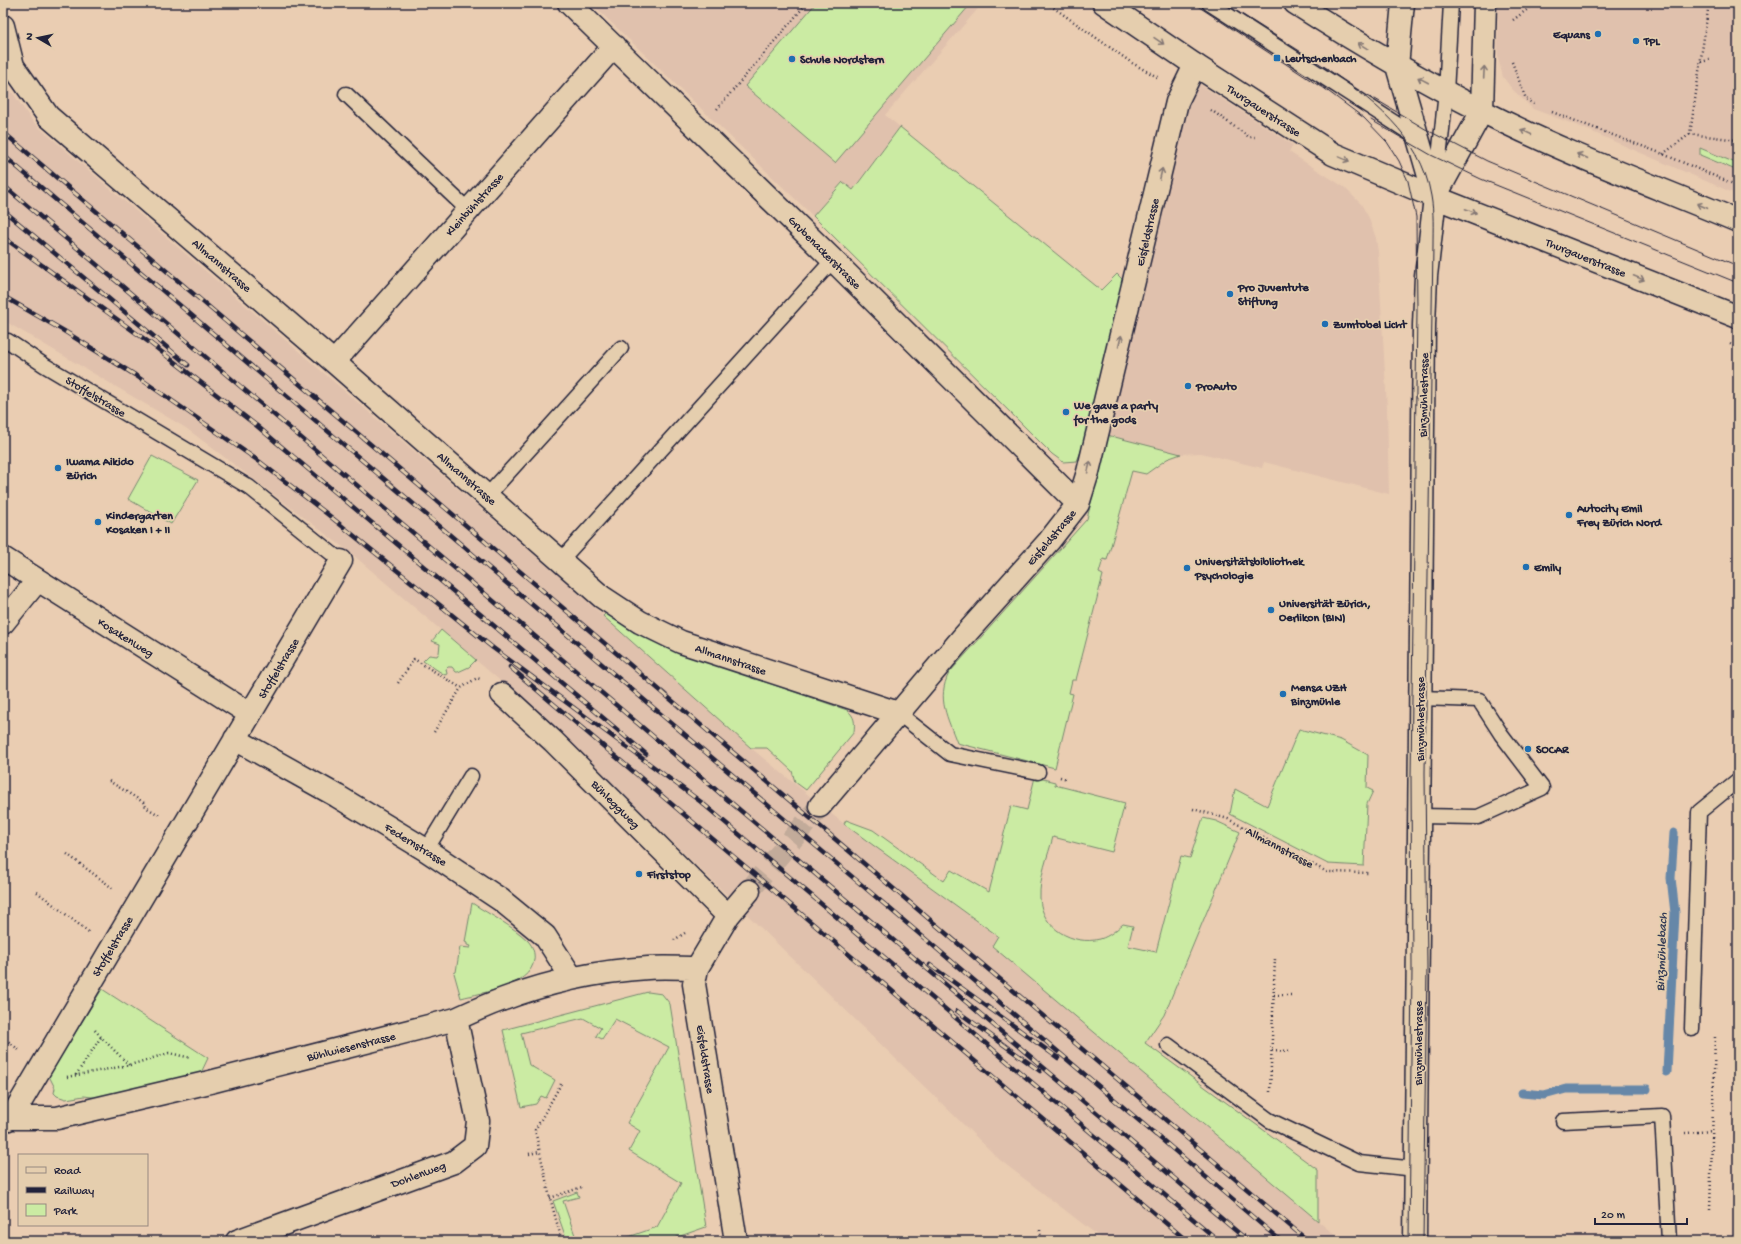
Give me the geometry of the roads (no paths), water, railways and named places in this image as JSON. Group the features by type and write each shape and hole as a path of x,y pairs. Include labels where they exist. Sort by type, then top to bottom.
{"street":[{"name":"Grubenackerstrasse","path":"569,3 833,260 1078,504"},
{"name":"Thurgauerstrasse","path":"1104,3 1195,65 1333,154 1435,197 1738,318"},
{"path":"1295,3 1396,66 1482,111 1541,139 1738,221"},
{"path":"1403,3 1396,66 1435,197"},
{"path":"1435,197 1482,111 1485,3"},
{"name":"Allmannstrasse","path":"3,26 13,66 48,116 334,362 560,561 602,596 640,622 681,642 898,713"},
{"name":"Kleinbühlstrasse","path":"334,362 614,46"},
{"name":"Eisfeldstrasse","path":"820,806 963,637 1049,541 1078,504 1088,472 1137,276 1177,102 1195,65"},
{"name":"Binzmühlestrasse","path":"1415,1241 1424,325 1426,276 1435,197"},
{"name":"Kosakenweg","path":"3,558 250,714"},
{"name":"Stoffelstrasse","path":"7,1120 341,561"},
{"path":"3,623 37,580"},
{"name":"Bühleggweg","path":"502,694 553,741 728,916"},
{"name":"Federnstrasse","path":"235,739 337,796 426,850 501,900 545,936 572,978"},
{"name":"Eisfeldstrasse","path":"736,1241 694,984 697,968 728,916 748,891"},
{"name":"Bühlwiesenstrasse","path":"7,1120 64,1116 456,1019 486,1005 572,978 648,968 697,968"},
{"name":"Dohlenweg","path":"237,1241 454,1162 475,1146 478,1121 456,1019"}],"lane":[{"path":"1209,3 1418,138"},
{"path":"1435,197 1446,92 1451,3"},
{"path":"346,94 469,211"},
{"path":"560,561 833,260"},
{"name":"Stoffelstrasse","path":"8,341 44,365 249,488 341,561"},
{"path":"487,496 621,348"},
{"path":"1419,816 1478,817 1542,788 1501,734 1479,700 1420,698"},
{"name":"Allmannstrasse","path":"898,713 950,754 1038,772"},
{"path":"426,850 471,776"},
{"path":"1692,1029 1699,812 1738,780"},
{"path":"1168,1045 1269,1120 1359,1163 1416,1169"},
{"path":"1563,1121 1662,1116 1669,1241"}],"waterway":[{"name":"Binzmühlebach","path":"1667,1072 1675,913 1671,878 1674,833"},
{"name":"Binzmühlebach","path":"1522,1093 1544,1095 1566,1089 1647,1089"}],"tunnel":[{"path":"749,891 820,806"}],"tram line":[{"path":"1193,3 1321,87"},
{"path":"1224,3 1328,69"},
{"path":"1323,66 1376,106 1391,120 1405,137 1417,155 1425,174 1433,208 1425,773 1427,967 1423,1241"},
{"path":"1317,83 1364,118 1387,142 1399,161 1408,181 1416,217 1417,310 1411,776 1412,969 1409,1241"},
{"path":"1375,99 1427,130 1487,161 1738,266"},
{"path":"1371,120 1431,155 1481,179 1738,283"}],"railway":[{"path":"3,132 1308,1241"},
{"path":"3,155 1156,1135"},
{"path":"3,185 1248,1241"},
{"path":"3,210 188,365"},
{"path":"3,237 150,343 257,426 646,754"},
{"path":"3,296 64,331 135,375 260,462 326,513 493,648 701,802 1219,1241"},
{"path":"510,667 1187,1241"},
{"path":"930,965 1058,1058"},
{"path":"957,1011 1040,1071"},
{"path":"1153,1132 1281,1241"}],"place":[{"name":"Equans","path":"1598,34"},
{"name":"TPL","path":"1636,41"},
{"name":"Leutschenbach","path":"1277,58"},
{"name":"Schule Nordstern","path":"792,59"},
{"name":"Pro Juventute Stiftung","path":"1230,294"},
{"name":"Zumtobel Licht","path":"1325,324"},
{"name":"ProAuto","path":"1188,386"},
{"name":"We gave a party for the gods","path":"1066,412"},
{"name":"Iwama Aikido Zürich","path":"58,468"},
{"name":"Autocity Emil Frey Zürich Nord","path":"1569,515"},
{"name":"Kindergarten Kosaken I + II","path":"98,522"},
{"name":"Emily","path":"1526,567"},
{"name":"Universitätsbibliothek Psychologie","path":"1187,568"},
{"name":"Universität Zürich, Oerlikon (BIN)","path":"1271,610"},
{"name":"Mensa UZH Binzmühle","path":"1283,694"},
{"name":"SOCAR","path":"1528,749"},
{"name":"Firststop","path":"639,874"}]}
